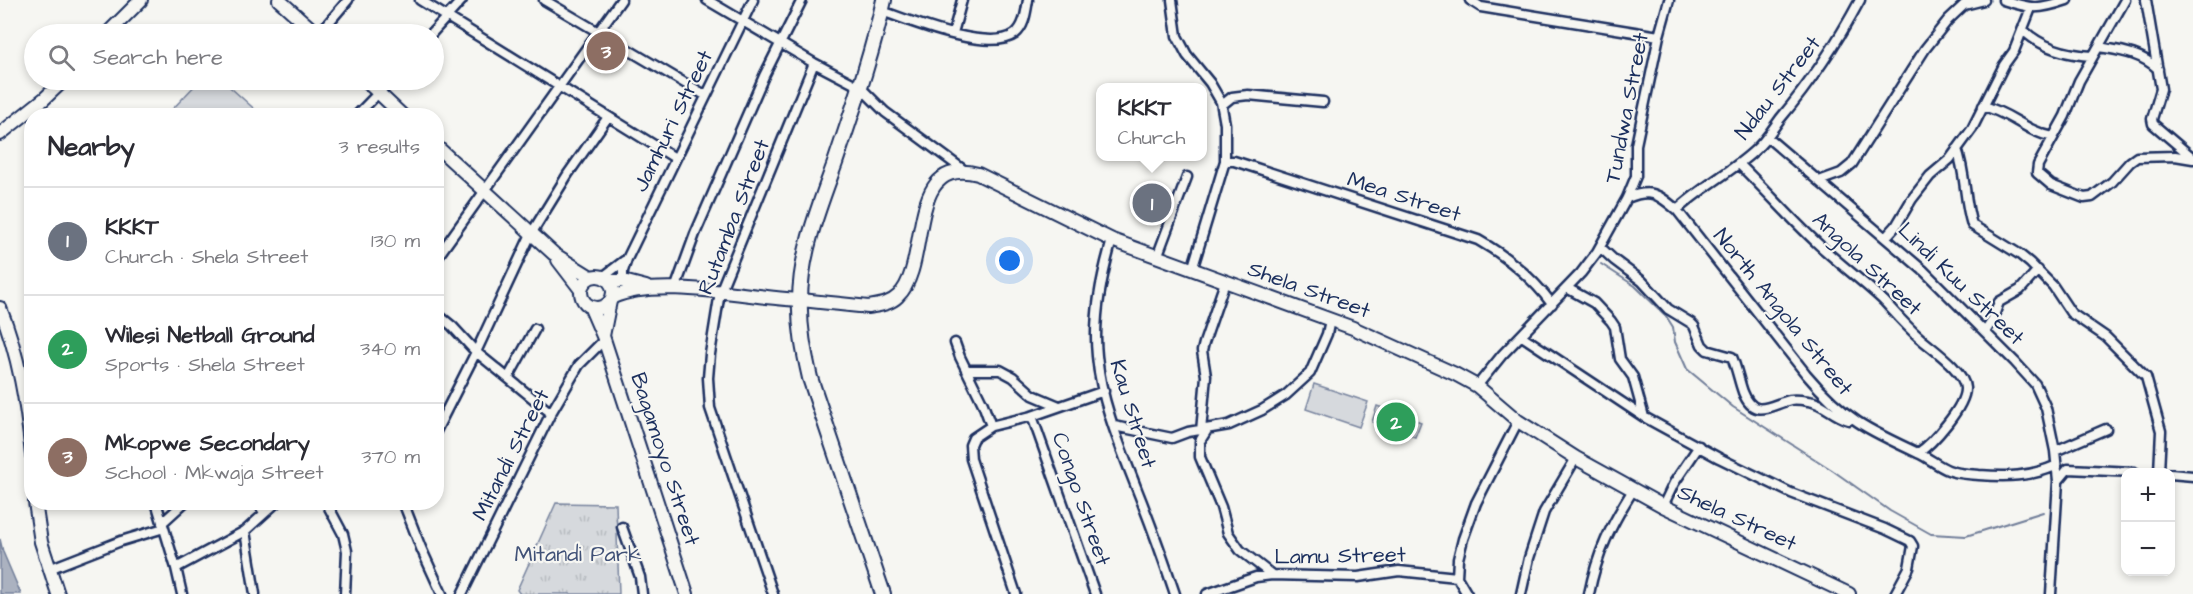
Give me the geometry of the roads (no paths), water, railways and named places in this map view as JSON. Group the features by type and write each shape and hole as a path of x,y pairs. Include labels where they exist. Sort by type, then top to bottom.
{"highway":[{"path":"883,5 860,87 813,226 804,262 799,299 804,351 810,378 883,594"}],"main road":[{"path":"117,24 141,0"},
{"path":"279,0 307,24"},
{"path":"33,108 53,90"},
{"path":"377,90 395,108"},
{"path":"0,134 24,115"},
{"path":"444,154 554,254 590,306 603,307 623,292 647,288 720,292 869,307 884,304 895,299 903,290 913,268 925,204 933,189 940,179 950,173 965,171"},
{"name":"Shela Street","path":"965,171 978,174 1112,240 1330,320 1407,351 1477,386 1518,421 1576,458 1633,490 1849,594"},
{"path":"554,254 601,278 613,290 604,338"},
{"path":"581,290 585,282 601,278 647,288"},
{"name":"Bagamoyo Street","path":"590,306 604,338 687,594"},
{"path":"0,308 17,360 24,392"},
{"path":"36,510 41,542 58,594"}],"street":[{"path":"327,24 348,0"},
{"path":"420,0 675,158"},
{"path":"439,24 462,0"},
{"path":"544,0 705,95"},
{"path":"444,248 621,0"},
{"path":"707,0 814,63 860,87 885,112 965,171"},
{"name":"Jamhuri Street","path":"627,259 753,0"},
{"path":"675,289 695,234 779,43 802,0"},
{"path":"953,33 962,0"},
{"path":"883,5 922,26 983,41 1014,35 1024,20 1028,0"},
{"path":"1172,0 1177,36 1187,55 1210,83 1222,105 1225,161 1192,270"},
{"path":"1470,0 1481,7 1659,36"},
{"name":"Tundwa Street","path":"1477,386 1568,288 1598,249 1627,198 1636,176 1636,145 1669,0"},
{"name":"Ndau Street","path":"1739,164 1767,137 1793,106 1834,47 1860,0"},
{"path":"1819,180 1841,173 1852,164 1912,68 1948,20 1964,5 1984,0"},
{"path":"2002,0 2031,8 2043,8 2067,0"},
{"path":"2125,0 2093,56 2038,165 2037,173 2051,186 2084,198 2092,197 2112,182 2137,157 2168,156 2193,159"},
{"path":"2146,0 2161,89 2152,119 2153,124 2193,159"},
{"path":"1886,237 1896,226 1912,199 1972,129 2023,30 2031,8"},
{"path":"2023,30 2051,49 2076,55 2093,56"},
{"path":"2099,47 2137,54 2158,69"},
{"name":"Rutamba Street","path":"773,594 710,408 709,362 720,292 814,63"},
{"path":"364,108 379,92"},
{"path":"1222,105 1232,97 1248,95 1323,102"},
{"path":"1983,106 2008,116 2032,131 2053,137"},
{"path":"444,415 531,234 563,182 608,117"},
{"name":"Lindi Kuu Street","path":"1767,137 1886,237 1950,295 2035,384 2046,408 2055,451 2058,481 2051,594"},
{"path":"1957,149 1965,174 1967,204 1972,225 2019,254 2038,270 2053,286 2071,314 2106,337 2146,377 2162,431 2159,468"},
{"name":"Mea Street","path":"1225,161 1234,161 1478,240 1522,270 1538,284 1552,304"},
{"path":"1677,210 1692,196 1739,164"},
{"name":"Angola Street","path":"1739,164 1817,243 1884,301 1906,327 1951,366 1963,380 1964,396 1950,420 1933,441 1918,453"},
{"path":"1157,257 1186,177"},
{"name":"North Angola Street","path":"1627,198 1648,192 1659,195 1677,210 1825,397 1852,420 1960,474 2009,477 2038,473 2055,466"},
{"name":"Kau Street","path":"1112,240 1098,301 1095,331 1096,357 1114,426 1175,594"},
{"path":"1598,249 1642,281 1668,309 1691,323 1707,350 1732,357 1746,399 1755,408 1762,409 1791,400 1809,401 1819,404 1837,416 1852,420"},
{"path":"601,278 627,259"},
{"path":"623,281 622,273 627,259"},
{"path":"1984,332 1992,321 1999,302 2020,290 2038,270"},
{"path":"1225,282 1204,342 1206,376 1204,430 1200,441 1200,457 1217,497 1228,533 1240,550 1272,574"},
{"path":"1568,288 1594,303 1611,321 1617,338 1620,359 1633,377 1644,417"},
{"path":"1114,426 1169,438 1229,425 1262,410 1286,395 1310,373 1330,320"},
{"path":"444,321 476,352 551,413"},
{"path":"508,378 535,329"},
{"path":"1522,336 1644,417 1699,447 1791,493 1910,541 1913,546 1909,568 1895,594"},
{"name":"Mitandi Street","path":"462,594 551,413 579,365 604,338"},
{"path":"955,343 991,426"},
{"path":"966,370 987,368 1000,370 1013,377 1034,395 1060,406"},
{"path":"1016,594 970,459 972,438 991,426 1032,416 1104,391"},
{"name":"Congo Street","path":"1032,416 1095,594"},
{"path":"1467,594 1457,577 1461,547 1476,503 1518,421"},
{"path":"2055,451 2106,429"},
{"path":"1663,506 1674,483 1699,447"},
{"path":"1521,594 1529,558 1544,512 1576,458"},
{"path":"2058,481 2068,469 2121,471"},
{"path":"2175,474 2193,476"},
{"path":"1588,594 1597,558 1605,539 1633,490"},
{"path":"158,510 182,594"},
{"path":"49,569 163,526 178,510"},
{"path":"176,568 245,531 268,510"},
{"path":"330,510 343,534 347,551 345,594"},
{"path":"407,510 442,594"},
{"path":"622,527 640,577 642,594"},
{"path":"245,531 255,594"},
{"name":"Lamu Street","path":"1207,594 1272,574 1358,577 1399,571 1457,577"}],"waterway":[{"path":"1601,264 1635,286 1666,316 1673,327 1675,342 1687,369 1733,407 1832,470 1890,511 1931,534 1966,536 2043,512"}],"place":[{"name":"Mkopwe Secondary","path":"606,51"},
{"name":"KKKT","path":"1152,203"},
{"name":"Wilesi Netball Ground","path":"1396,422"}],"park label":[{"name":"Mitandi Park","path":"578,554"}]}
